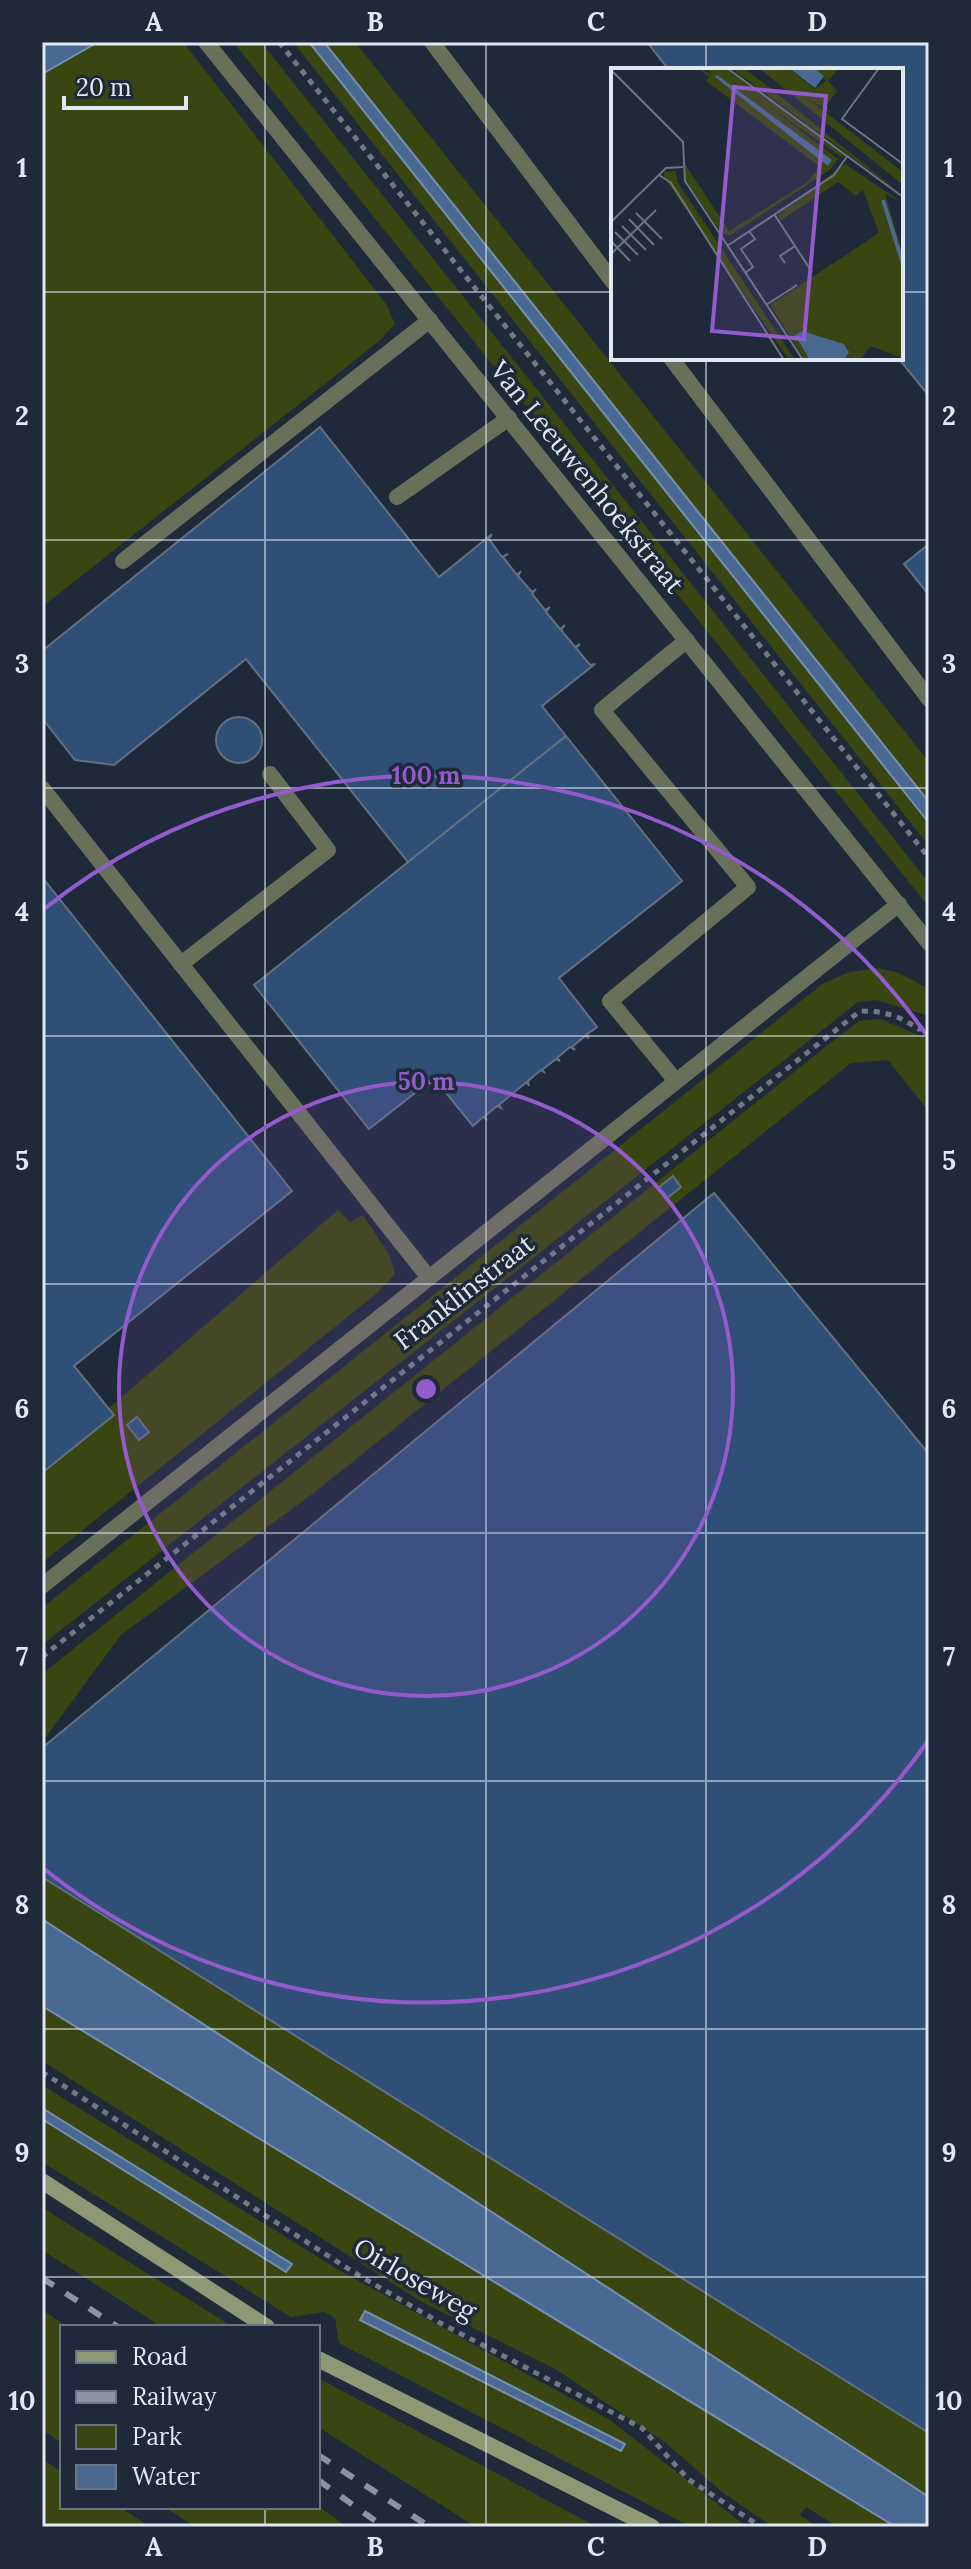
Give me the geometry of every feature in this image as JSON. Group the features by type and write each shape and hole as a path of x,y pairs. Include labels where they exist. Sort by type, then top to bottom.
{"street":[{"name":"Van Leeuwenhoekstraat","path":"206,42 929,943"},
{"path":"432,42 611,279"},
{"path":"123,561 430,320"},
{"path":"673,360 929,699"},
{"path":"397,497 509,418"},
{"path":"676,1081 610,1001 748,887 602,710 687,640"},
{"path":"181,964 328,850 270,774"},
{"path":"42,788 429,1278"},
{"name":"Franklinstraat","path":"42,1586 899,904"},
{"path":"42,2181 264,2325"},
{"path":"320,2360 652,2527"}],"path":[{"name":"Van Leeuwenhoekstraat","path":"279,42 929,858"},
{"name":"Franklinstraat","path":"42,1657 860,1011 879,1011 902,1017 918,1029 929,1028"},
{"name":"Oirloseweg","path":"42,2072 368,2281 442,2324 642,2428 688,2479 761,2527"}],"green space":[{"path":"98,42 183,42 386,304 395,324 378,342 42,607 42,74"},
{"path":"233,42 261,42 929,883 929,907"},
{"path":"293,42 355,42 929,762 929,846"},
{"path":"878,968 899,973 929,989 929,1016 876,1000 858,1002 42,1645 42,1608 822,984 849,972"},
{"path":"881,1019 918,1035 929,1035 929,1112 888,1060 851,1063 315,1492 121,1635 42,1742 42,1674 819,1052 859,1021"},
{"path":"338,1210 350,1222 363,1215 390,1256 395,1274 376,1294 42,1563 42,1466"},
{"path":"42,1847 929,2397 929,2497 42,1919"},
{"path":"42,2006 896,2527 838,2527 806,2507 800,2515 818,2527 773,2527 722,2492 666,2443 557,2370 422,2302 42,2061"},
{"path":"42,2085 337,2269 610,2420 747,2527 691,2527 339,2343 335,2318 324,2312 291,2317 42,2162 42,2119 285,2272 292,2265 42,2108","holes":["360,2319 624,2443 620,2451"]},
{"path":"42,2207 230,2325 159,2325 42,2250"},
{"path":"42,2310 65,2325 60,2325 60,2442 42,2430"},
{"path":"320,2379 597,2527 476,2527 320,2428"},
{"path":"42,2459 60,2471 60,2509 122,2509 151,2527 42,2527"},
{"path":"320,2507 347,2527 196,2527 167,2509"}],"water":[{"path":"42,42 98,42 42,74"},
{"path":"309,42 324,42 929,802 929,823"},
{"path":"42,1919 929,2497 929,2527 896,2527 42,2006"},
{"path":"42,2108 292,2264 286,2272 42,2119"},
{"path":"365,2311 625,2444 621,2451 360,2320"}],"building":[{"path":"647,42 929,42 929,396 900,360 903,360 903,68 667,68"},
{"path":"320,427 439,577 492,534 489,539 502,557 508,554 503,557 517,575 521,571 518,576 532,592 536,589 532,594 545,610 550,607 546,612 560,629 565,625 561,630 575,647 580,644 576,648 590,665 595,664 542,706 566,736 408,862 246,659 114,765 75,760 42,718 42,651"},
{"path":"929,544 929,595 904,564"},
{"path":"239,717 248,718 255,724 261,731 261,749 255,756 248,762 239,763 230,762 223,756 217,749 216,740 217,731 223,724 230,718"},
{"path":"566,736 682,881 559,978 597,1027 586,1035 589,1038 585,1036 572,1047 575,1050 570,1047 557,1058 560,1061 556,1059 542,1070 545,1073 541,1070 528,1081 529,1086 527,1082 513,1093 515,1097 512,1094 499,1105 501,1108 497,1106 484,1117 487,1120 483,1117 473,1126 434,1078 369,1129 254,985"},
{"path":"42,877 292,1191 74,1366 114,1415 42,1473"},
{"path":"673,1176 681,1187 666,1199 658,1188"},
{"path":"714,1193 929,1454 929,2433 42,1877 42,1748"},
{"path":"137,1417 149,1432 139,1440 127,1425"}],"railway":[{"path":"42,2278 115,2325"},
{"path":"320,2456 430,2527"},
{"path":"320,2481 384,2527"}]}
